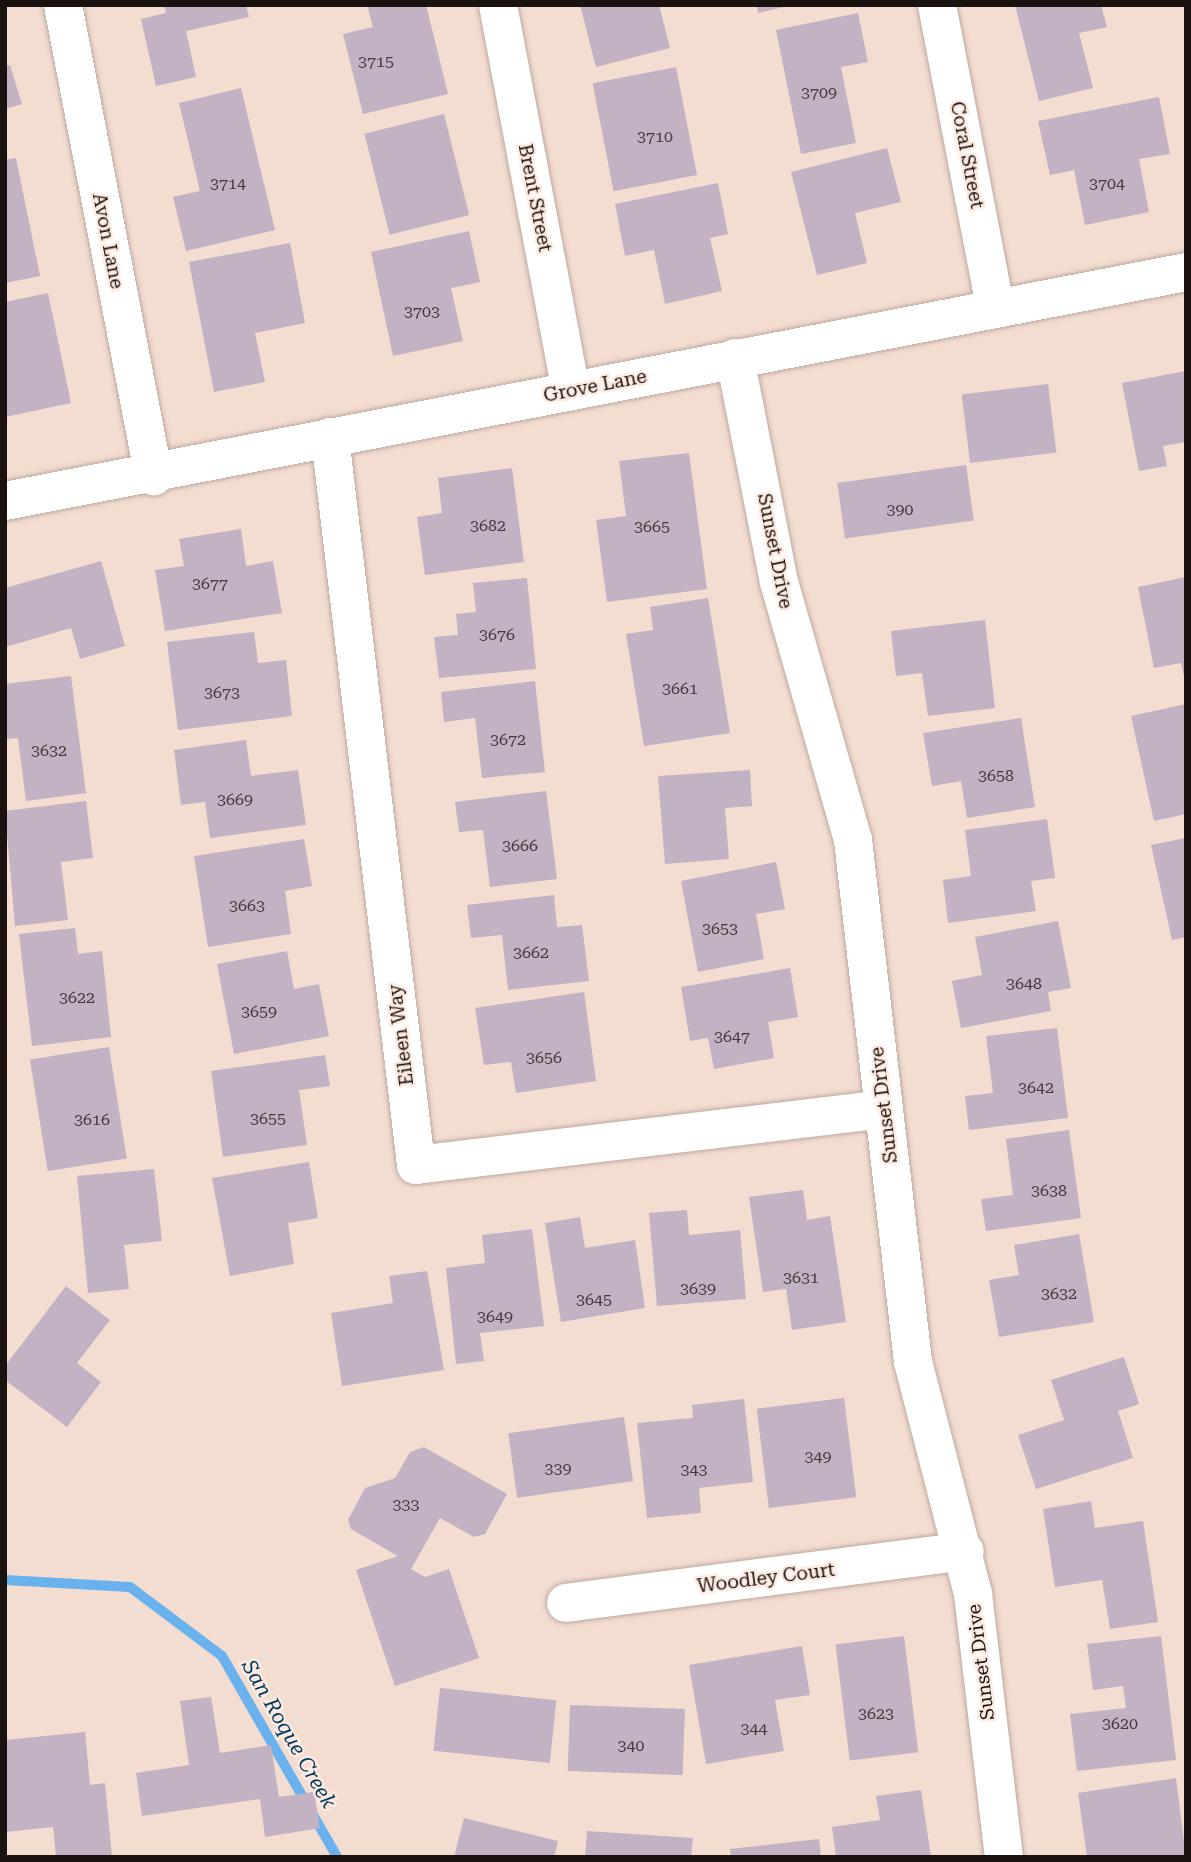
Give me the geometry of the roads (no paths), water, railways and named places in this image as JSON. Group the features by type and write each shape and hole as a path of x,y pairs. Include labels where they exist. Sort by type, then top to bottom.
{"street":[{"name":"Avon Lane","path":"63,5 154,477"},
{"name":"Brent Street","path":"498,5 571,390"},
{"name":"Coral Street","path":"937,5 995,306"},
{"name":"Grove Lane","path":"5,502 154,477 330,437 995,306 1186,272"},
{"name":"Sunset Drive","path":"735,358 779,582 853,840 921,1411 965,1551 1004,1857"},
{"name":"Eileen Way","path":"330,437 416,1166 884,1109"},
{"name":"Woodley Court","path":"566,1604 965,1551"}],"waterway":[{"name":"San Roque Creek","path":"5,1580 130,1587 222,1656 337,1857"}]}
